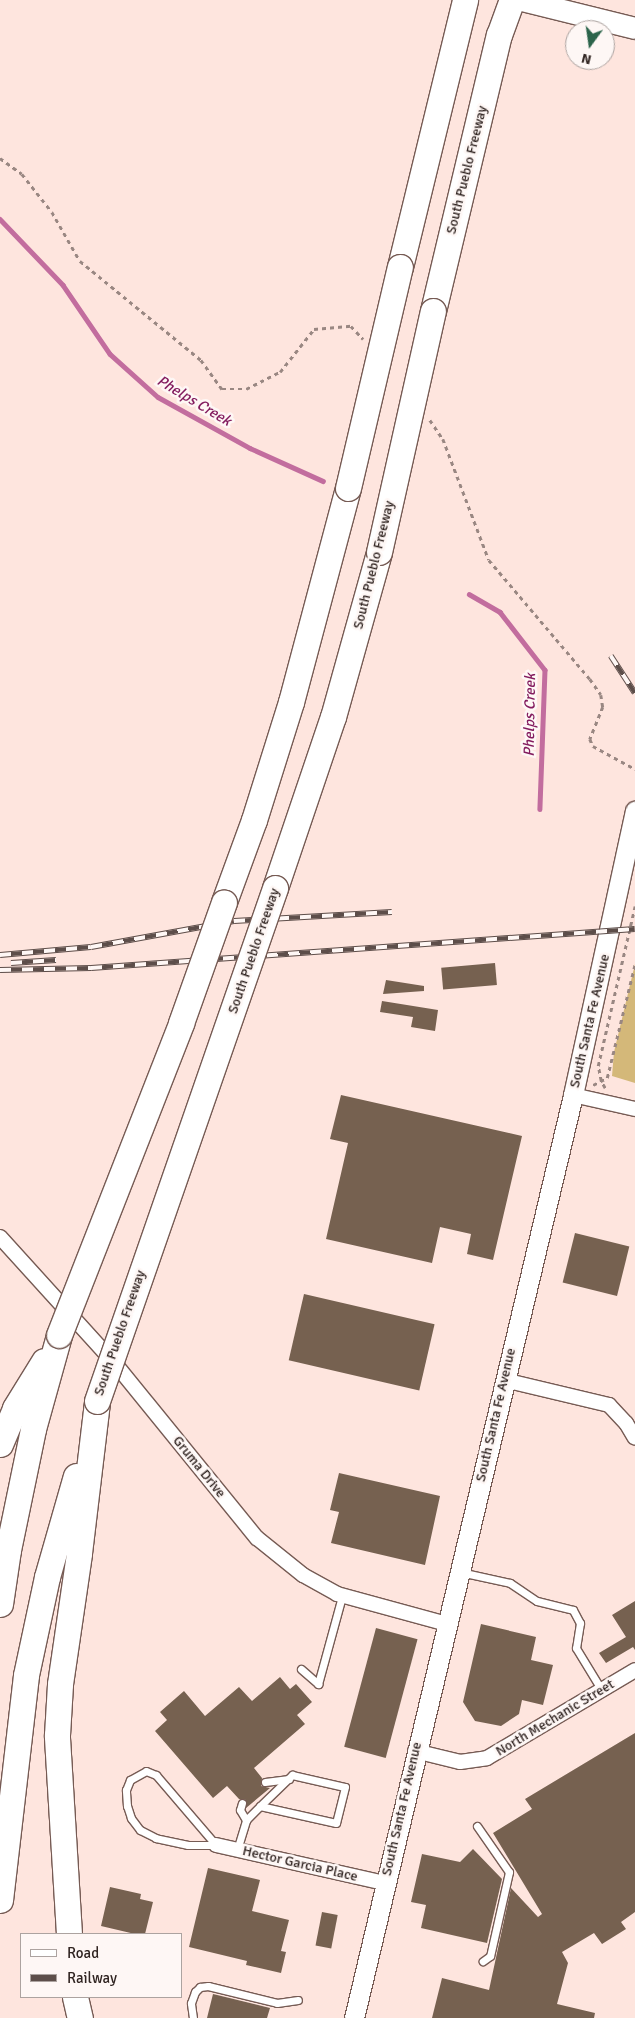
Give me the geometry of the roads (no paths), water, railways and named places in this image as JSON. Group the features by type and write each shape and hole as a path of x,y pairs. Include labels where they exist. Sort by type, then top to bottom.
{"highway":[{"name":"South Pueblo Freeway","path":"0,1900 26,1675 47,1578 97,1401 333,717 379,552 433,311 499,36 512,0"},
{"path":"0,1604 8,1550 33,1429 60,1335 181,1023 254,820 291,702 348,488 461,10"},
{"path":"0,1444 15,1408 60,1335"},
{"path":"68,1933 57,1735 60,1684 79,1553 97,1401"},
{"path":"75,1998 80,2018"}],"main road":[{"path":"522,0 635,28"},
{"name":"South Santa Fe Avenue","path":"354,2018 415,1751 573,1095 635,811"}],"street":[{"path":"573,1095 635,1109"},
{"name":"Gruma Drive","path":"0,1238 117,1366 257,1538 303,1575 342,1596 447,1624"},
{"path":"504,1380 609,1405 626,1423 635,1438"},
{"name":"North Mechanic Street","path":"415,1751 460,1762 487,1758 635,1670"},
{"name":"Hector Garcia Place","path":"216,1845 384,1884"}],"lane":[{"path":"459,1572 510,1583 537,1602 573,1610 580,1623 576,1648 601,1689"},
{"path":"300,1670 318,1684 342,1596"},
{"path":"146,1771 156,1775 216,1845 188,1845 156,1838 140,1830 131,1818 127,1806 126,1790 130,1780 146,1771"},
{"path":"237,1850 246,1820 260,1806 289,1779 292,1775 345,1787 336,1823 260,1806"},
{"path":"265,1782 289,1779"},
{"path":"242,1803 240,1810 246,1820"},
{"path":"477,1826 509,1872 490,1956 483,1961"},
{"path":"193,2018 192,2003 195,1992 200,1987 208,1986 278,2003 298,2000"}],"waterway":[{"name":"Phelps Creek","path":"0,219 63,285 110,354 158,397 250,448 323,481"},
{"name":"Phelps Creek","path":"469,594 500,612 545,670 540,809"}],"railway":[{"path":"611,656 635,693"},
{"path":"0,955 91,947 234,921 392,912"},
{"path":"0,970 91,968 635,929"},
{"path":"11,963 56,960"}]}
